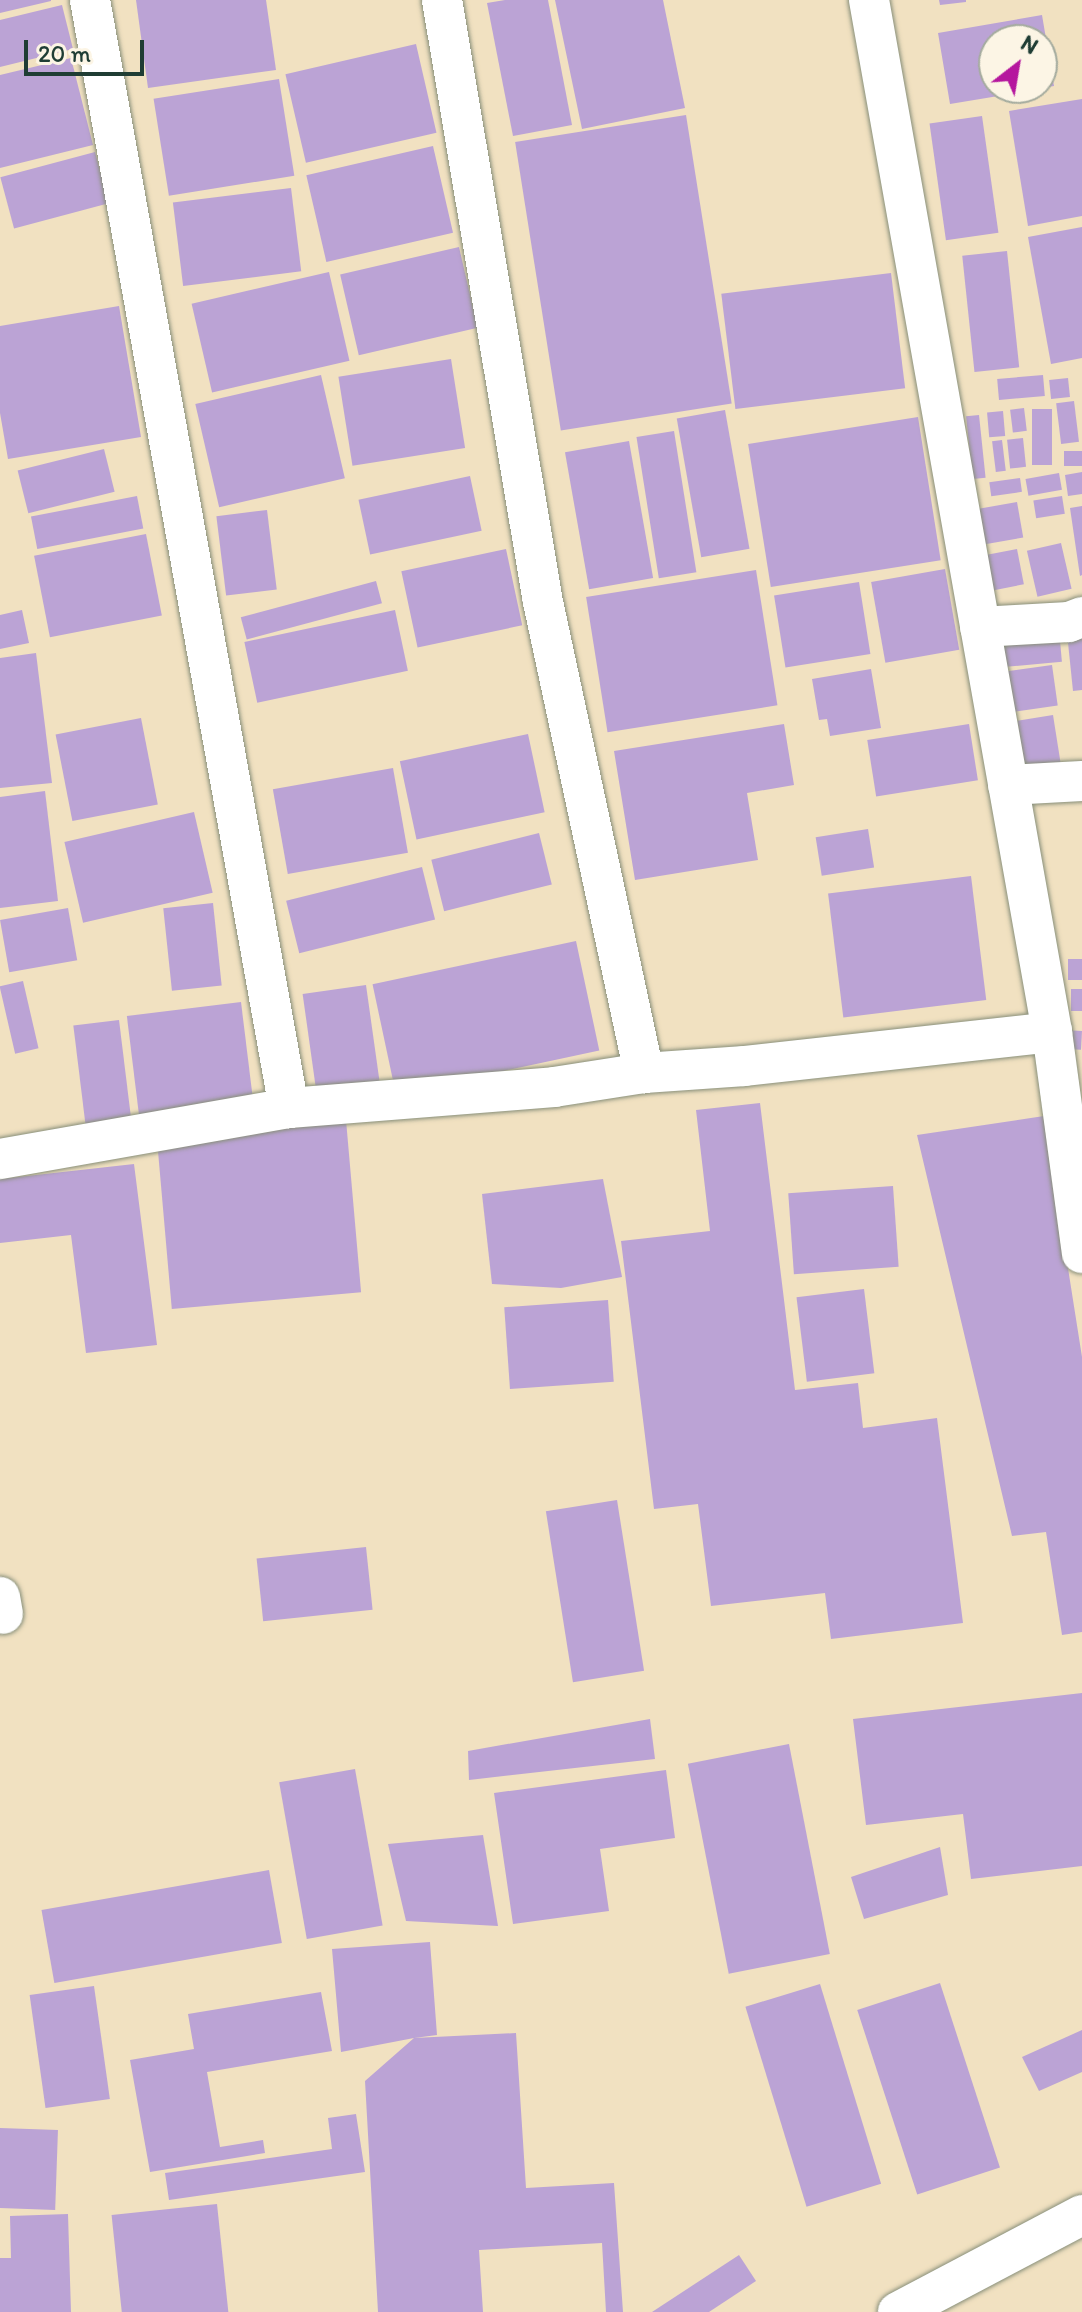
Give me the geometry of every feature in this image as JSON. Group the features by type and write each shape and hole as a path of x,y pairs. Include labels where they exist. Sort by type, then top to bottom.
{"street":[{"path":"90,0 289,1108"},
{"path":"442,0 543,602 644,1073"},
{"path":"869,0 1052,1032 1082,1253"},
{"path":"980,627 1069,622 1082,617"},
{"path":"1008,785 1082,781"},
{"path":"0,1159 289,1108 554,1087 644,1073 745,1066 1052,1032"},
{"path":"898,2312 1082,2215"}],"building":[{"path":"0,0 51,0 51,1 0,13"},
{"path":"136,0 266,0 276,70 148,88"},
{"path":"548,0 572,125 513,136 487,3"},
{"path":"555,0 663,0 685,108 582,129"},
{"path":"939,0 966,0 966,2 940,5"},
{"path":"62,5 73,49 0,67 0,20"},
{"path":"1042,15 1044,24 990,24"},
{"path":"978,26 978,99 950,104 938,33"},
{"path":"416,44 436,133 306,163 285,74"},
{"path":"71,58 93,145 0,168 0,75"},
{"path":"279,79 294,176 169,196 154,99"},
{"path":"1082,99 1082,216 1028,226 1009,111"},
{"path":"686,115 732,403 561,430 515,142"},
{"path":"982,116 998,233 946,240 930,123"},
{"path":"433,146 453,233 326,262 306,175"},
{"path":"95,152 109,203 14,229 0,177"},
{"path":"291,188 301,271 183,286 173,203"},
{"path":"1082,227 1082,358 1051,364 1028,237"},
{"path":"459,247 478,328 359,355 340,274"},
{"path":"1007,251 1019,367 974,372 962,256"},
{"path":"329,272 349,361 212,392 192,304"},
{"path":"891,273 905,388 735,409 721,294"},
{"path":"119,306 141,437 8,459 0,413 0,326"},
{"path":"451,359 465,448 352,466 338,377"},
{"path":"321,375 345,478 219,507 195,404"},
{"path":"1043,375 1045,396 999,400 997,379"},
{"path":"1068,378 1070,397 1051,399 1049,380"},
{"path":"1074,401 1079,442 1061,444 1056,403"},
{"path":"1024,408 1027,431 1013,433 1010,410"},
{"path":"1032,409 1052,409 1052,465 1032,465"},
{"path":"725,410 749,549 701,557 677,419"},
{"path":"1003,411 1005,436 989,437 987,412"},
{"path":"979,415 986,478 973,479 966,416"},
{"path":"918,417 941,560 771,587 748,444"},
{"path":"674,431 696,572 659,578 636,437"},
{"path":"1023,438 1026,467 1010,469 1007,440"},
{"path":"1002,440 1006,471 996,472 992,441"},
{"path":"629,441 653,578 589,589 565,452"},
{"path":"104,449 115,492 28,513 18,471"},
{"path":"1064,451 1082,451 1082,466 1064,466"},
{"path":"1082,472 1082,494 1068,496 1065,475"},
{"path":"1059,473 1062,490 1028,496 1026,479"},
{"path":"470,476 482,531 370,554 358,500"},
{"path":"1020,478 1022,492 991,496 989,482"},
{"path":"137,496 143,528 37,549 31,517"},
{"path":"1062,496 1065,514 1036,518 1033,501"},
{"path":"1017,502 1023,537 981,545 975,509"},
{"path":"1082,506 1082,575 1080,576 1070,508"},
{"path":"267,510 277,589 226,596 216,516"},
{"path":"146,534 162,615 50,637 34,556"},
{"path":"1061,543 1072,589 1037,597 1027,551"},
{"path":"506,549 522,625 418,648 401,571"},
{"path":"1017,549 1024,584 991,591 985,555"},
{"path":"945,569 959,650 885,663 871,582"},
{"path":"756,570 777,705 608,732 586,597"},
{"path":"376,581 382,603 247,639 241,617"},
{"path":"859,582 870,654 785,668 774,595"},
{"path":"22,610 29,643 0,649 0,615"},
{"path":"395,610 408,671 257,703 244,642"},
{"path":"1059,629 1062,662 1000,667 997,634"},
{"path":"1082,631 1082,690 1073,691 1067,633"},
{"path":"36,653 52,783 0,788 0,658"},
{"path":"1052,665 1058,706 1009,712 1003,672"},
{"path":"871,669 881,728 830,736 827,719 819,720 812,679"},
{"path":"1053,715 1061,768 1026,774 1017,721"},
{"path":"141,718 158,804 72,821 56,735"},
{"path":"784,724 794,785 747,793 758,860 635,880 614,751"},
{"path":"969,724 978,780 876,796 867,740"},
{"path":"528,734 545,812 416,839 400,761"},
{"path":"393,768 408,853 288,874 273,789"},
{"path":"45,791 58,901 0,908 0,797"},
{"path":"194,812 213,893 83,923 64,842"},
{"path":"868,829 874,868 822,876 816,837"},
{"path":"539,833 552,884 444,911 431,860"},
{"path":"422,867 435,919 299,953 286,901"},
{"path":"971,876 986,1000 843,1018 828,894"},
{"path":"213,903 222,986 172,991 163,908"},
{"path":"68,908 77,960 9,972 0,920"},
{"path":"576,941 599,1051 396,1094 373,984"},
{"path":"1068,959 1082,959 1082,980 1068,980"},
{"path":"23,981 39,1048 15,1054 0,986"},
{"path":"366,985 380,1086 317,1095 303,994"},
{"path":"1071,989 1082,989 1082,1011 1071,1011"},
{"path":"241,1002 254,1110 140,1124 127,1016"},
{"path":"119,1020 131,1121 86,1127 73,1026"},
{"path":"1065,1030 1082,1031 1081,1050 1064,1049"},
{"path":"760,1103 795,1390 858,1383 863,1428 937,1418 963,1623 831,1639 825,1593 711,1606 698,1504 654,1509 621,1241 710,1231 696,1110"},
{"path":"1044,1116 1082,1357 1082,1632 1062,1635 1046,1532 1012,1536 917,1135"},
{"path":"346,1120 361,1292 172,1309 157,1137"},
{"path":"134,1164 157,1345 86,1353 71,1235 0,1243 0,1179"},
{"path":"603,1179 622,1277 561,1288 492,1284 482,1194"},
{"path":"893,1186 899,1267 794,1274 788,1193"},
{"path":"864,1289 874,1373 807,1382 797,1297"},
{"path":"608,1300 614,1382 510,1389 504,1307"},
{"path":"617,1500 644,1671 573,1682 546,1511"},
{"path":"366,1547 373,1610 263,1621 257,1558"},
{"path":"1082,1693 1082,1866 971,1879 963,1814 866,1825 853,1719"},
{"path":"650,1719 655,1759 469,1780 468,1751"},
{"path":"789,1744 830,1954 729,1974 688,1764"},
{"path":"355,1769 383,1926 307,1939 279,1782"},
{"path":"666,1770 675,1838 600,1849 609,1911 513,1924 494,1793"},
{"path":"483,1835 498,1926 406,1921 388,1844"},
{"path":"940,1847 948,1895 864,1919 851,1877"},
{"path":"269,1870 282,1943 54,1983 42,1910"},
{"path":"430,1942 437,2035 341,2052 332,1949"},
{"path":"940,1983 1000,2168 917,2194 857,2010"},
{"path":"820,1984 881,2184 807,2207 745,2007"},
{"path":"94,1986 110,2099 45,2108 30,1995"},
{"path":"321,1992 332,2051 207,2072 220,2147 263,2140 265,2153 150,2172 130,2060 194,2049 188,2014"},
{"path":"1082,2030 1082,2072 1039,2091 1022,2057"},
{"path":"516,2033 526,2188 614,2183 623,2312 606,2312 602,2243 479,2250 483,2312 378,2312 365,2081 414,2038"},
{"path":"356,2114 365,2172 169,2200 165,2173 332,2149 328,2118"},
{"path":"0,2128 58,2130 55,2210 0,2208"},
{"path":"217,2204 228,2312 122,2312 112,2215"},
{"path":"68,2214 71,2312 0,2312 0,2258 11,2258 10,2216"},
{"path":"739,2255 756,2281 709,2312 652,2312"}]}
